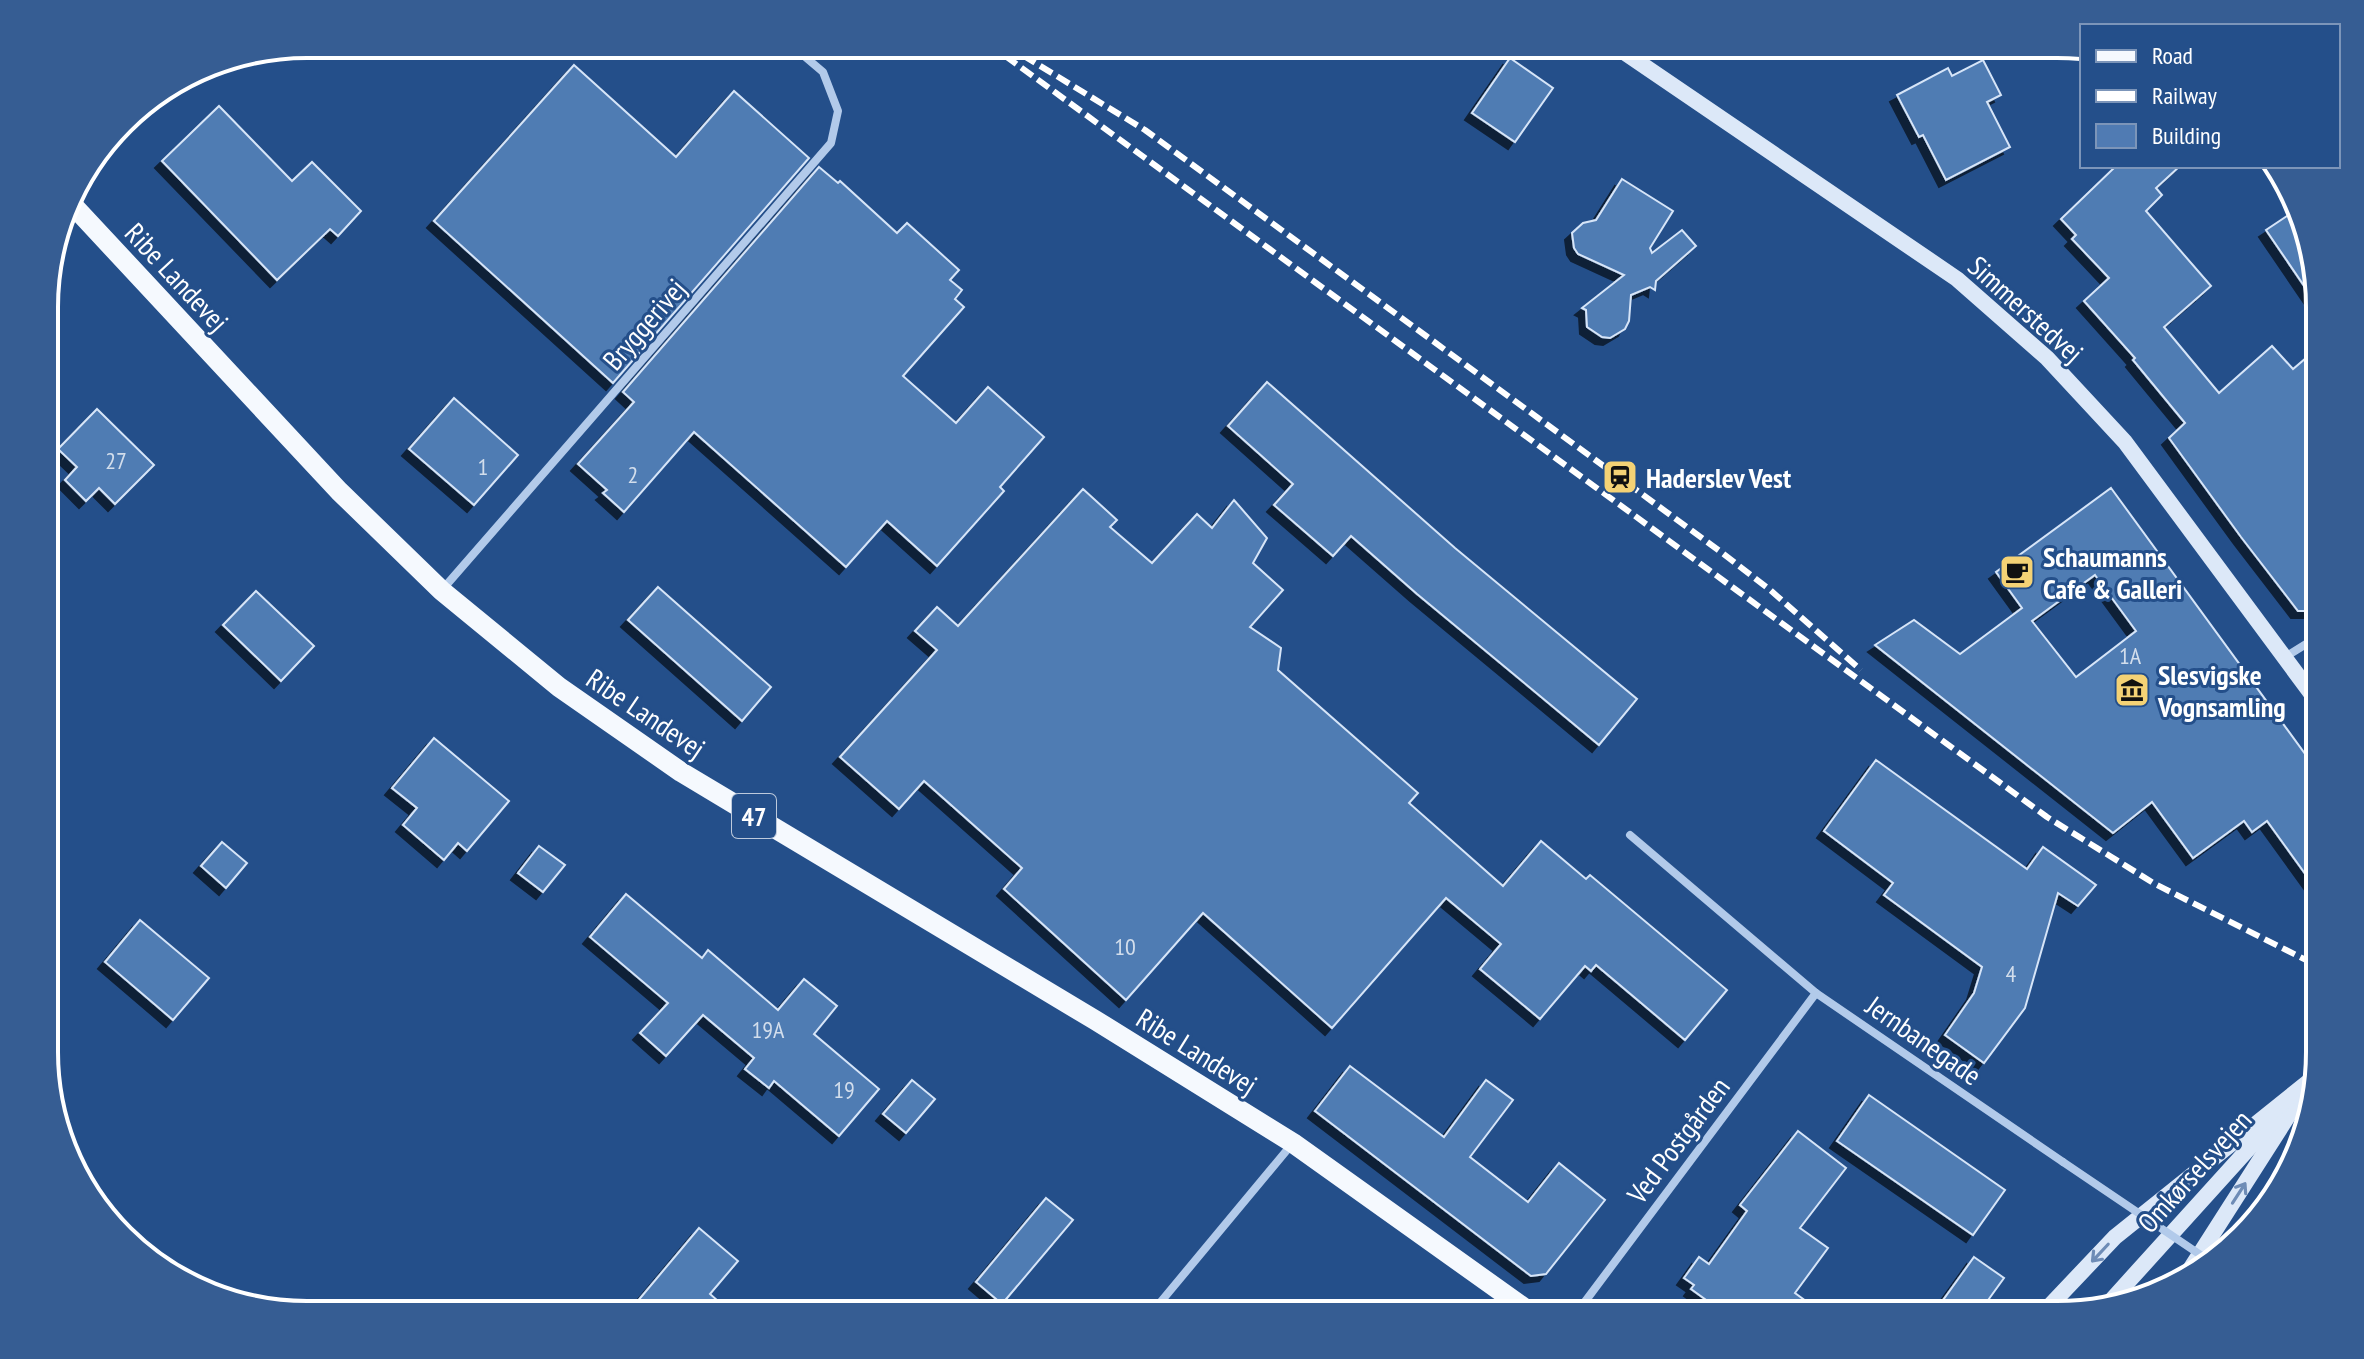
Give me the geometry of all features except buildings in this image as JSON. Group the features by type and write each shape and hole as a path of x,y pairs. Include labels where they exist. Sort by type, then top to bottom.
{"main road":[{"name":"Ribe Landevej","path":"77,210 339,491 442,591 559,687 681,772 1095,1020 1293,1143 1513,1300"}],"street":[{"name":"Simmerstedvej","path":"1633,58 1957,279 2047,358 2125,442 2305,685"},
{"name":"Bryggerivej","path":"442,591 831,143 838,111 823,72 807,59"},
{"path":"2285,657 2305,645"},
{"name":"Jernbanegade","path":"1630,835 1816,993 2201,1255"},
{"name":"Ved Postgården","path":"1586,1300 1816,993"},
{"path":"2055,1300 2115,1237 2304,1085"},
{"name":"Omkørselsvejen","path":"2118,1293 2303,1089"},
{"path":"2198,1257 2302,1096"},
{"path":"1162,1301 1293,1143"}],"railway":[{"path":"1009,59 2047,817 2155,884 2305,959"},
{"path":"1028,59 1145,130 1721,552 1769,589 1861,670"}],"place":[{"name":"Haderslev Vest","path":"1620,477"},
{"name":"Schaumanns Cafe & Galleri","path":"2017,572"},
{"name":"Slesvigske Vognsamling","path":"2132,690"}]}
